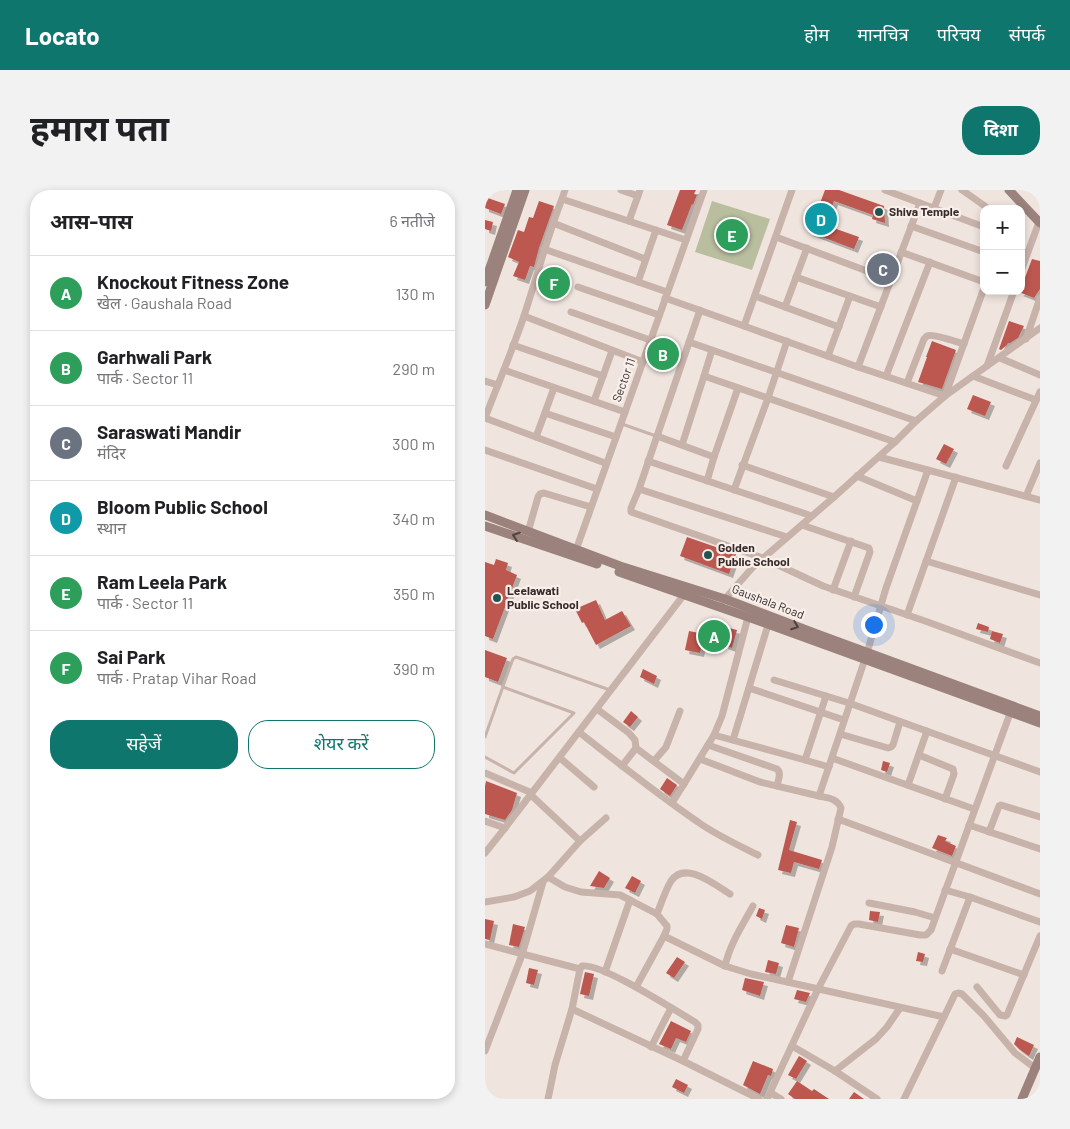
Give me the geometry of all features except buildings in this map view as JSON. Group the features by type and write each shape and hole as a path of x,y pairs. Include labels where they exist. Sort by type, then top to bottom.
{"street":[{"path":"485,282 517,190"},
{"path":"485,305 525,190"},
{"path":"565,190 513,345 485,418 606,463"},
{"path":"621,190 639,193 629,221"},
{"name":"Sector 11","path":"576,550 704,190"},
{"path":"744,326 792,190"},
{"path":"885,190 980,226"},
{"path":"934,208 941,190"},
{"path":"963,190 984,205"},
{"path":"1009,190 1019,205"},
{"path":"562,199 686,240"},
{"path":"859,367 920,203"},
{"path":"1025,210 1039,223 1025,260"},
{"path":"553,223 645,259"},
{"path":"911,226 980,251"},
{"path":"637,282 656,230"},
{"path":"775,237 891,280"},
{"path":"785,307 807,248"},
{"path":"545,249 637,282 700,310 945,396"},
{"path":"901,252 980,281"},
{"path":"886,376 930,262"},
{"path":"796,277 881,308"},
{"path":"578,287 659,315"},
{"path":"945,396 982,295"},
{"path":"987,367 1013,295"},
{"path":"755,296 839,327"},
{"path":"828,356 850,296"},
{"path":"1026,340 1040,298"},
{"path":"700,310 631,512 763,558 833,590 1040,663"},
{"path":"571,312 650,340"},
{"path":"523,316 643,362"},
{"path":"718,607 753,567 879,457 916,421 945,396 1026,340 1040,328"},
{"path":"907,383 927,336 935,336 964,344"},
{"path":"733,490 768,398 787,341"},
{"path":"689,342 916,421"},
{"path":"513,345 603,376"},
{"path":"682,445 712,350"},
{"path":"594,401 612,351"},
{"path":"999,358 1040,375"},
{"path":"504,370 625,412"},
{"path":"704,376 895,442"},
{"path":"973,376 1036,400"},
{"path":"485,381 498,386"},
{"path":"536,437 554,388"},
{"path":"707,481 738,388"},
{"path":"1006,466 1040,392"},
{"path":"545,413 616,437"},
{"path":"657,436 714,457"},
{"path":"485,450 597,489"},
{"path":"879,457 1040,500"},
{"path":"648,461 812,516"},
{"path":"1026,496 1040,463"},
{"path":"742,465 834,497"},
{"path":"819,796 928,470"},
{"path":"857,476 917,501"},
{"path":"907,615 956,477"},
{"path":"639,488 787,537"},
{"path":"528,532 540,494 544,493 591,507"},
{"name":"Gaushala Road","path":"485,515 687,591 718,607 866,656"},
{"path":"802,525 869,548 870,552 854,597"},
{"name":"Gaushala Road","path":"485,526 687,591 725,599 866,656 1011,709 1040,723"},
{"path":"833,590 851,542"},
{"path":"926,561 1040,595"},
{"path":"485,853 687,591"},
{"path":"672,803 714,735 722,716 748,617"},
{"path":"733,740 768,625"},
{"path":"774,680 849,703 1040,772"},
{"path":"749,688 845,720"},
{"path":"805,760 827,696"},
{"path":"597,709 629,733 635,740 636,748 623,766"},
{"path":"781,1099 769,1096 818,989 851,926 859,924 920,935 926,935 931,930 1011,709"},
{"name":"Gaushala Road","path":"1011,709 1040,716"},
{"path":"654,761 666,747 680,711"},
{"path":"840,734 888,748 893,745 900,722"},
{"path":"907,785 927,731"},
{"path":"579,732 641,781 699,823 758,855"},
{"path":"714,735 829,767"},
{"path":"708,745 777,769 780,774 777,786"},
{"path":"636,748 684,784"},
{"path":"919,755 953,769 954,774 945,799"},
{"path":"560,758 594,787"},
{"path":"832,758 974,810"},
{"path":"700,759 739,775 834,800 839,803 841,808 832,846 788,982"},
{"path":"485,773 532,794 580,841"},
{"path":"989,832 1001,805 1040,818"},
{"path":"485,902 514,897 530,891 546,879 580,841 606,818"},
{"path":"838,819 1040,894"},
{"path":"485,821 505,828"},
{"path":"969,825 1040,848"},
{"path":"657,914 670,883 675,876 683,872 699,876 730,894"},
{"path":"546,879 581,892 620,896 657,914 667,926 667,929 636,987"},
{"path":"485,1051 522,955 546,879"},
{"path":"945,890 971,897 1040,922"},
{"path":"942,972 971,897"},
{"path":"605,972 631,900"},
{"path":"869,903 907,910 935,918"},
{"path":"725,966 734,939 753,906"},
{"path":"664,936 725,966 751,974 944,1017"},
{"path":"977,987 1000,1015 1007,1015 1040,936"},
{"path":"485,944 580,969"},
{"path":"950,949 1024,975"},
{"path":"547,1099 582,966 586,965 605,972 636,987 695,1022 698,1025 698,1029 683,1061"},
{"path":"904,1099 955,994 958,993 984,1016 1015,1053 1035,1068"},
{"path":"651,1046 671,1008"},
{"path":"835,1071 876,1039 900,1008"},
{"path":"572,1009 759,1099"},
{"path":"792,1046 835,1071 877,1099"},
{"path":"1022,1099 1040,1057"}],"lane":[{"path":"621,423 657,436"},
{"path":"485,737 512,660 516,657 611,690"},
{"path":"485,757 514,772 574,713 503,687"}],"green space":[{"path":"712,201 770,219 752,270 695,252"}],"place":[{"name":"Shiva Temple","path":"879,212"},
{"name":"Bloom Public School","path":"821,219"},
{"name":"Ram Leela Park","path":"732,235"},
{"name":"Saraswati Mandir","path":"883,269"},
{"name":"Sai Park","path":"554,283"},
{"name":"Garhwali Park","path":"663,354"},
{"name":"Golden Public School","path":"708,555"},
{"name":"Leelawati Public School","path":"497,598"},
{"name":"Knockout Fitness Zone","path":"714,636"}]}
